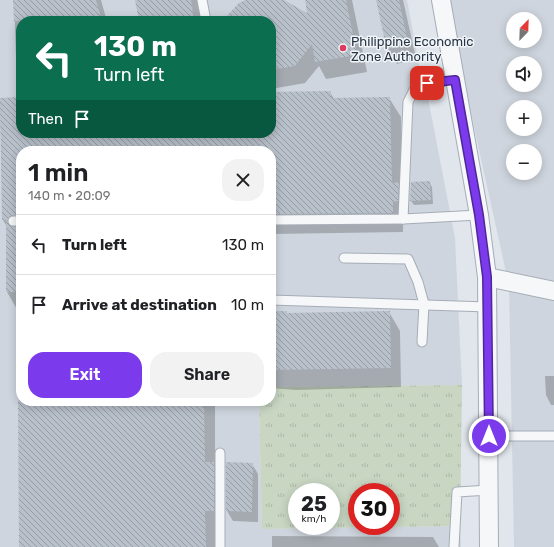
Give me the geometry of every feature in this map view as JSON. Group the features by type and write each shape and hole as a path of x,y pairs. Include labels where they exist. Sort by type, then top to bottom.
{"street":[{"path":"441,0 479,215 487,277 489,547"},
{"path":"487,277 554,291"}],"lane":[{"path":"202,0 205,16"},
{"path":"403,219 408,102 414,90 427,83 455,80"},
{"path":"276,220 403,219 479,215"},
{"path":"344,258 408,259 418,282 424,304 422,342"},
{"path":"276,300 488,307"},
{"path":"489,436 554,436"},
{"path":"220,453 220,547"},
{"path":"454,547 457,492 489,490"}],"shaded area":[{"path":"0,0 407,0 421,75 428,98 455,238 462,385 276,387 276,146 16,146 16,406 259,406 262,529 288,529 288,535 340,535 340,528 348,528 348,535 400,535 400,527 460,526 461,547 0,547"},
{"path":"446,0 554,0 554,547 514,547 509,286"}],"green space":[{"path":"462,385 460,526 400,527 400,483 348,483 348,528 340,528 340,483 288,483 288,529 262,529 259,406 276,406 276,387"}],"building":[{"path":"13,0 96,0 101,16 16,16 16,21 14,21"},
{"path":"135,0 191,0 193,16 138,16"},
{"path":"245,0 284,0 307,13 305,0 346,0 357,55 315,62 312,44 295,66 276,69 276,16 227,16 239,3"},
{"path":"376,0 399,0 408,43 387,50"},
{"path":"331,91 331,98 390,97 392,183 399,182 398,201 393,202 393,213 276,214 276,146 16,146 16,215 10,216 7,221 10,226 16,227 16,292 6,292 6,220 2,220 0,98 16,97 16,138 276,138 276,92"},
{"path":"430,181 431,200 410,201 411,182"},
{"path":"276,311 287,311 287,313 390,311 391,368 276,370"},
{"path":"18,406 204,406 205,462 214,462 214,511 205,511 206,547 19,547"},
{"path":"226,462 253,463 252,512 226,511"}],"place":[{"name":"Philippine Economic Zone Authority","path":"343,48"}],"route":[{"path":"427,83 455,80 479,215 487,277 489,436"}]}
